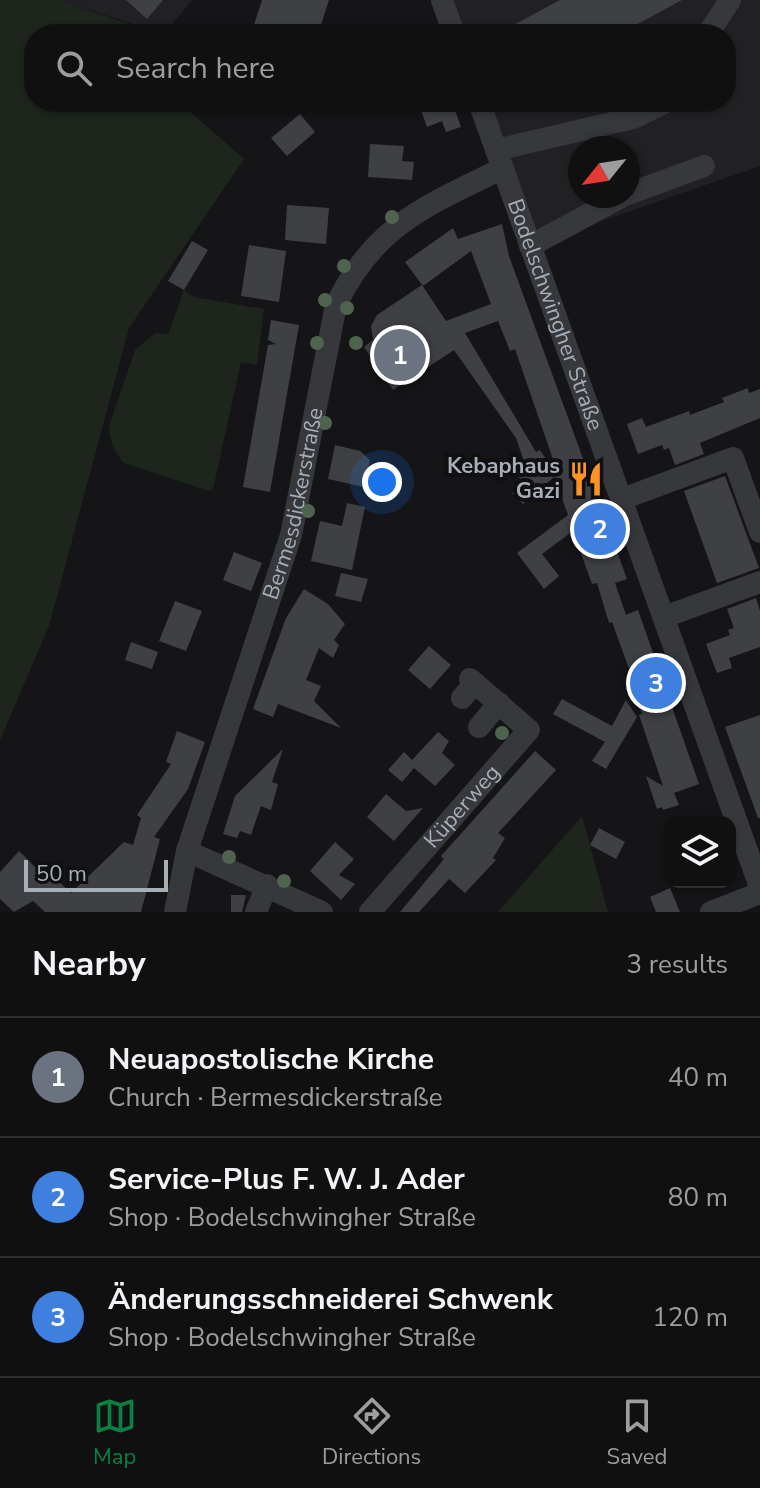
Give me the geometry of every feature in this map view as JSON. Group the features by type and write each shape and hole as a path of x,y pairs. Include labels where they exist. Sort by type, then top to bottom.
{"street":[{"path":"442,0 450,24"},
{"path":"714,24 730,0"},
{"name":"Bodelschwingher Straße","path":"483,112 760,890"},
{"name":"Bermesdickerstraße","path":"175,912 187,851 291,535 336,305 350,276 370,248 397,226 500,159 645,112"},
{"path":"640,189 704,166"},
{"path":"530,246 601,208"},
{"path":"622,499 733,458 760,532"},
{"path":"664,617 760,582"},
{"name":"Küperweg","path":"370,912 529,730 499,703 469,687"},
{"path":"479,727 499,703"},
{"path":"187,851 322,912"},
{"path":"256,912 267,885"},
{"path":"711,912 760,890"}],"shaded area":[{"path":"0,0 59,0 130,24 24,24 24,112 190,112 244,159 129,328 49,626 0,740"},
{"path":"59,0 192,0 172,24 133,24"},
{"path":"442,0 760,0 760,166 640,208 640,136 568,136 568,208 639,208 530,246 483,112 736,112 736,24 450,24"},
{"path":"184,290 194,297 264,309 257,365 241,362 213,489 209,491 124,463 113,446 109,426 135,350 155,333 168,334"},
{"path":"582,816 608,912 498,912"}],"building":[{"path":"126,0 163,0 147,19"},
{"path":"262,0 329,0 321,24 254,24"},
{"path":"560,0 682,0 638,24 516,24"},
{"path":"422,112 456,112 461,127 446,132 442,121 427,127"},
{"path":"300,114 315,132 287,156 271,138"},
{"path":"370,144 404,146 402,161 414,162 412,180 368,177"},
{"path":"287,205 329,208 326,244 285,240"},
{"path":"502,224 509,256 627,579 615,583 626,615 638,610 699,784 674,793 679,805 657,809 646,776 663,786 639,715 642,714 629,678 632,677 612,622 609,623 597,583 592,584 573,531 542,554 559,576 544,589 517,553 568,515 554,477 523,504 512,493 524,482 515,474 525,464 516,438 454,350 393,390 364,347 373,340 371,326 377,315 422,285 446,321 491,304 471,251 423,286 405,262 453,228 458,239","holes":["498,321 510,351 515,349 556,468 553,470 540,450 536,452 465,333"]},
{"path":"192,241 208,250 184,290 168,281"},
{"path":"249,245 286,251 279,302 241,296"},
{"path":"271,320 299,325 270,492 243,487 268,345 276,344 268,340"},
{"path":"748,388 749,393 760,389 760,418 700,443 704,454 675,465 669,448 664,450 662,445 638,454 627,424 642,418 646,427 689,411 690,415 724,402 722,398"},
{"path":"335,445 360,451 370,460 364,487 328,479"},
{"path":"725,476 759,568 717,583 684,491"},
{"path":"347,503 365,507 352,570 311,561 320,521 342,526"},
{"path":"234,552 262,563 251,591 223,580"},
{"path":"341,573 368,579 361,602 335,596"},
{"path":"304,589 328,604 345,624 334,640 339,645 333,658 319,648 306,680 321,686 314,701 341,728 278,704 273,717 253,709 286,618"},
{"path":"756,598 760,611 760,647 729,658 732,668 717,673 706,644 730,635 728,630 734,628 727,609"},
{"path":"175,601 202,611 186,651 159,641"},
{"path":"131,642 158,652 152,669 125,660"},
{"path":"429,646 451,665 430,689 408,670"},
{"path":"562,699 612,726 626,700 637,717 606,769 592,761 605,742 553,714"},
{"path":"760,715 760,818 758,818 725,727"},
{"path":"177,731 205,742 188,789 154,837 160,839 141,912 45,912 33,901 14,912 0,899 0,872 19,851 37,869 41,865 71,893 124,842 133,845 141,818 137,815 171,764 166,762"},
{"path":"438,732 449,741 442,753 455,765 435,786 414,768 402,782 388,770 404,752 412,760"},
{"path":"283,749 272,782 278,784 271,810 261,806 251,835 240,831 237,838 223,834 235,796"},
{"path":"535,751 556,770 498,833 505,838 493,858 496,860 465,893 449,879 419,912 400,912 444,859 441,856"},
{"path":"386,794 406,811 423,808 394,841 367,817"},
{"path":"599,828 625,842 616,859 590,845"},
{"path":"335,842 354,859 339,875 355,884 341,900 310,871"},
{"path":"670,888 680,912 656,912 650,897"},
{"path":"231,895 246,895 242,912 231,912"}],"place":[{"name":"Neuapostolische Kirche","path":"400,355"},
{"name":"Kebaphaus Gazi","path":"586,479"},
{"name":"Service-Plus F. W. J. Ader","path":"600,529"},
{"name":"Änderungsschneiderei Schwenk","path":"656,683"}]}
